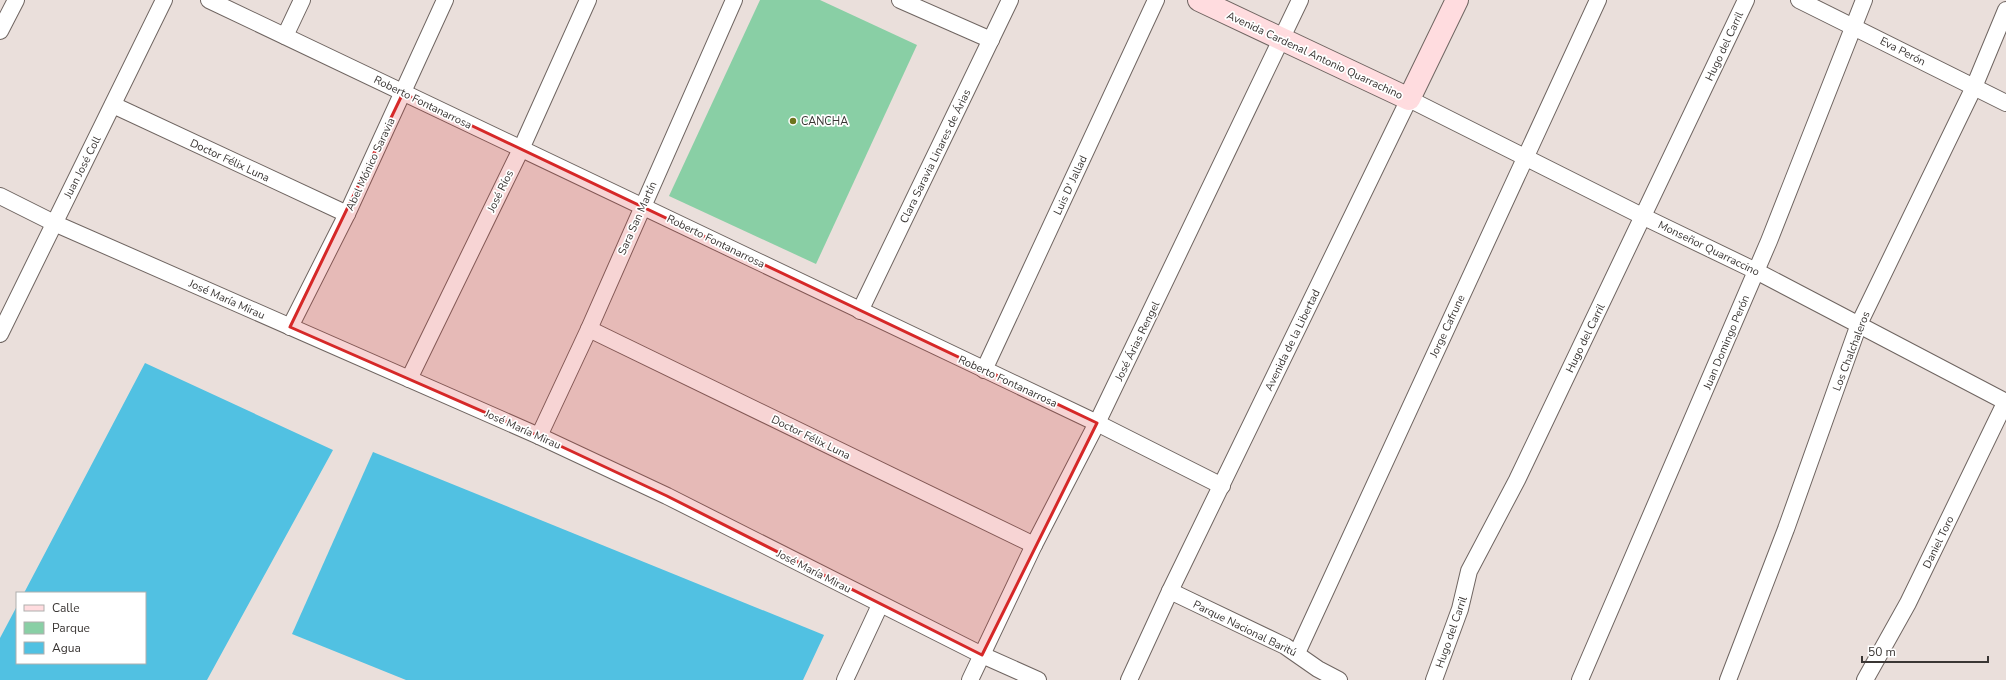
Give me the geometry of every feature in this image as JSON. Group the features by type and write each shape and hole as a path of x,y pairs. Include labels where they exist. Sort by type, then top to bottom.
{"street":[{"path":"0,31 16,0"},
{"name":"Juan José Coll","path":"0,334 164,0"},
{"name":"Roberto Fontanarrosa","path":"209,0 1097,423 1222,486"},
{"path":"286,36 302,0"},
{"name":"Abel Mónico Saravia","path":"290,327 347,214 446,0"},
{"name":"José Ríos","path":"409,379 521,149 588,0"},
{"name":"Sara San Martín","path":"539,436 734,0"},
{"path":"900,0 991,40"},
{"name":"Clara Saravia Linares de Árias","path":"860,311 1010,0"},
{"name":"Luis D' Jallad","path":"984,370 1156,0"},
{"name":"Avenida Cardenal Antonio Quarrachino","path":"1199,0 1408,99"},
{"name":"José Árias Rengel","path":"970,680 1034,545 1097,423 1300,0"},
{"name":"Avenida de la Libertad","path":"1129,680 1170,592 1457,0"},
{"name":"Jorge Cafrune","path":"1297,654 1598,0"},
{"name":"Hugo del Carril","path":"1434,680 1460,609 1469,571 1517,480 1644,217 1746,0"},
{"name":"Eva Perón","path":"1799,0 2006,103"},
{"name":"Juan Domingo Perón","path":"1580,680 1756,271 1864,0"},
{"name":"Los Chalchaleros","path":"1728,680 1786,529 1859,324 1974,87 2006,10"},
{"name":"Monseñor Quarraccino","path":"1408,99 1525,156 1644,217 1756,271 2006,402"},
{"name":"Doctor Félix Luna","path":"113,106 347,214"},
{"name":"José María Mirau","path":"0,196 54,223 539,436 667,496 982,655 1038,680"},
{"name":"Doctor Félix Luna","path":"588,329 1034,545"},
{"name":"Daniel Toro","path":"1865,680 1908,603 2006,402"},
{"name":"Parque Nacional Baritú","path":"1170,592 1297,654 1318,670 1339,680"},
{"path":"845,680 880,604"}],"highlighted area":[{"path":"403,93 1097,423 982,655 667,496 539,436 290,327"}],"green space":[{"name":"CANCHA","path":"760,0 820,0 917,45 816,264 669,196"}],"water":[{"path":"145,363 333,450 207,680 0,680 0,638 16,608 16,664 146,664 146,592 25,592"},
{"path":"373,452 824,635 803,680 406,680 292,634"}],"place":[{"name":"CANCHA","path":"793,121"}]}
